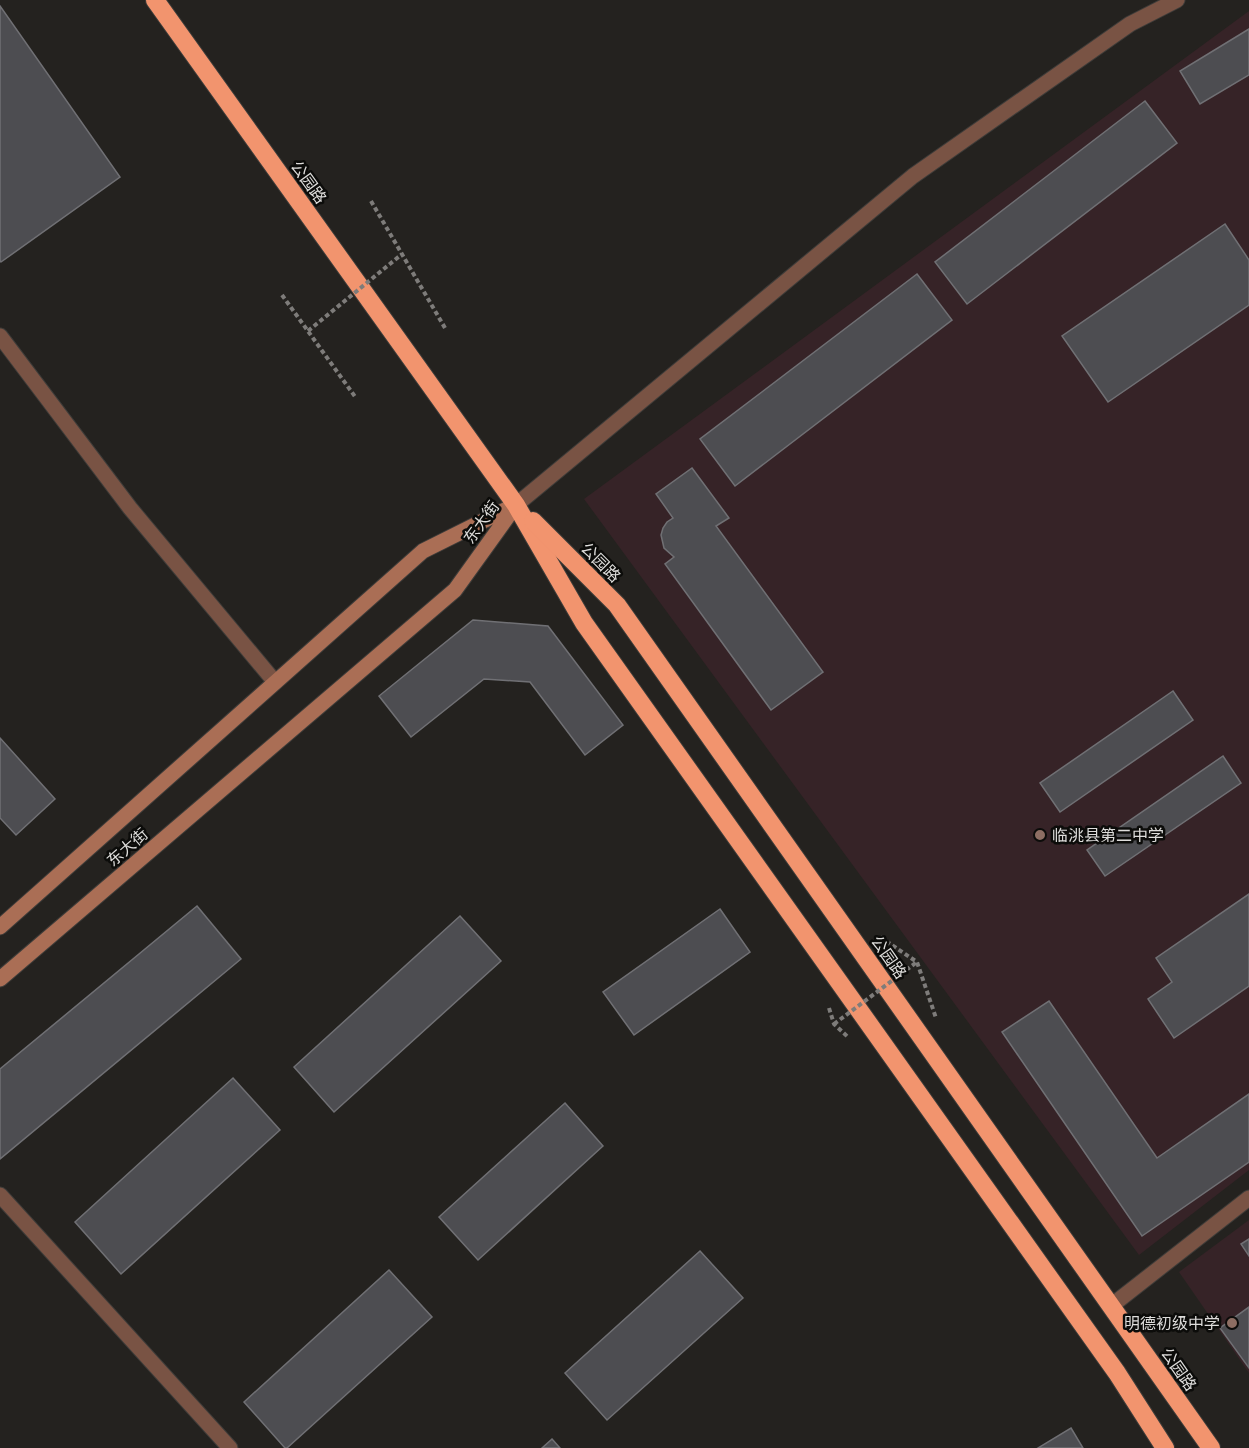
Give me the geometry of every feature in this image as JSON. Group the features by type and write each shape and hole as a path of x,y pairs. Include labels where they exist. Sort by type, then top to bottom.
{"highway":[{"name":"公园路","path":"155,0 516,505 584,623 1118,1373 1165,1448"},
{"name":"公园路","path":"516,505 617,605 1211,1448"}],"main road":[{"name":"东大街","path":"0,927 423,551 516,505"},
{"name":"东大街","path":"0,979 454,590 516,505"}],"street":[{"path":"516,505 913,176 1130,24 1177,0"},
{"path":"0,336 130,508 275,682"},
{"path":"0,1195 230,1448"},
{"path":"1111,1306 1249,1198"}],"path":[{"path":"371,201 445,328"},
{"path":"308,331 402,254"},
{"path":"282,295 356,398"},
{"path":"834,1024 917,962"}],"shaded area":[{"name":"临洮县第二中学","path":"1249,11 1249,1170 1139,1255 584,499"},
{"name":"明德初级中学","path":"1249,1220 1249,1373 1179,1272"}],"building":[{"path":"0,6 120,177 1,262 0,260"},
{"path":"1249,29 1249,75 1200,104 1180,71"},
{"path":"1145,101 1177,143 967,304 935,262"},
{"path":"1225,224 1249,260 1249,305 1108,402 1062,336"},
{"path":"917,274 952,320 735,486 700,439"},
{"path":"692,468 729,518 716,526 823,672 771,710 665,564 674,557 664,548 661,535 667,522 673,518 656,494"},
{"path":"473,620 548,626 623,725 585,755 530,682 484,679 411,737 379,696"},
{"path":"1173,691 1193,720 1060,812 1040,783"},
{"path":"0,738 55,799 16,835 0,818"},
{"path":"1223,756 1241,783 1105,876 1087,850"},
{"path":"1249,894 1249,986 1174,1038 1148,999 1172,982 1156,958"},
{"path":"197,906 241,959 0,1159 0,1069"},
{"path":"720,909 750,952 634,1035 603,992"},
{"path":"460,916 501,961 334,1112 294,1067"},
{"path":"1049,1001 1157,1158 1249,1094 1249,1162 1142,1236 1002,1032"},
{"path":"233,1078 280,1130 121,1274 75,1222"},
{"path":"565,1103 603,1146 478,1260 439,1217"},
{"path":"1249,1239 1249,1256 1241,1244"},
{"path":"700,1251 743,1298 607,1420 565,1373"},
{"path":"389,1270 432,1317 285,1448 244,1402"},
{"path":"1249,1307 1249,1368 1220,1328"},
{"path":"1071,1428 1083,1448 1038,1448"},
{"path":"552,1439 560,1448 542,1448"}],"place":[{"name":"临洮县第二中学","path":"1040,835"},
{"name":"明德初级中学","path":"1232,1323"}]}
